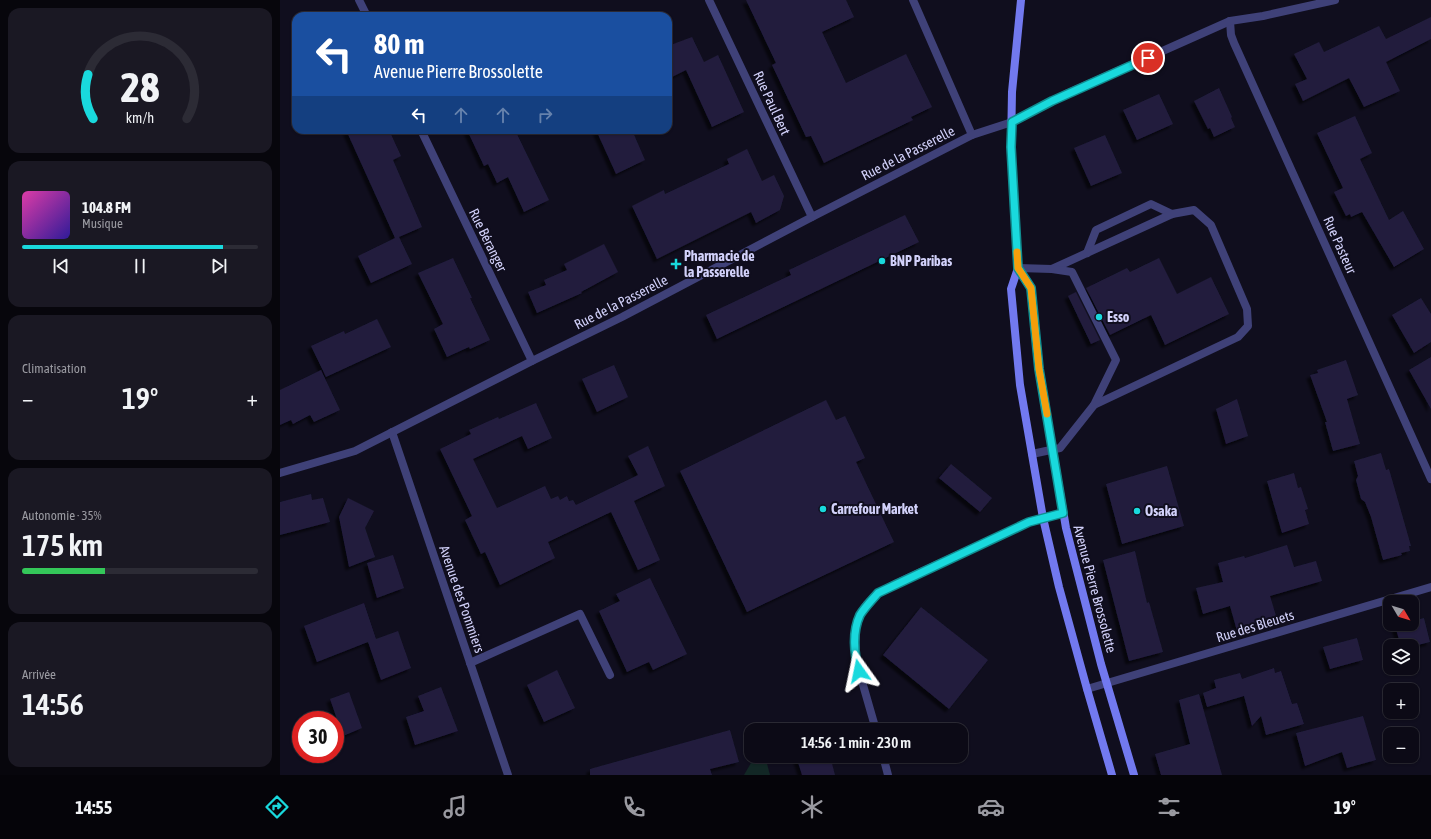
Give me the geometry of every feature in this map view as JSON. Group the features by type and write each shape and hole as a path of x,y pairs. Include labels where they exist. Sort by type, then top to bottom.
{"main road":[{"name":"Avenue Pierre Brossolette","path":"1021,0 1012,92 1011,147 1018,268 1011,289 1020,385 1044,518 1059,587 1112,775"},
{"name":"Avenue Pierre Brossolette","path":"1018,268 1031,288 1039,369 1066,528 1080,585 1134,775"}],"street":[{"path":"359,0 365,12"},
{"name":"Rue Paul Bert","path":"709,0 812,217"},
{"path":"913,0 972,135"},
{"name":"Rue de la Passerelle","path":"280,473 355,451 622,317 972,135 1012,122 1066,94 1230,21 1263,16 1335,0"},
{"name":"Rue Pasteur","path":"1230,21 1231,35 1234,43 1431,479"},
{"name":"Rue Béranger","path":"423,134 532,361"},
{"path":"1087,253 1096,230 1151,204 1172,214"},
{"path":"1052,269 1172,214 1194,210 1210,225 1247,309 1248,326 1238,337 1094,405"},
{"path":"1018,268 1052,269 1072,272 1116,360 1094,405 1060,448 1032,454"},
{"name":"Avenue des Pommiers","path":"392,432 508,775"},
{"path":"874,723 855,657 856,628 860,615 868,604 878,593 895,584 1029,522 1063,513"},
{"name":"Rue des Bleuets","path":"1087,689 1431,587"},
{"path":"470,663 580,614 610,675"},
{"path":"885,763 888,775"}],"green space":[{"path":"751,763 767,763 770,775 744,775"}],"building":[{"path":"746,0 846,0 854,17 822,32 846,83 906,54 932,107 911,117 913,120 824,163 811,136 806,137 772,65 776,63"},
{"path":"1431,17 1431,39 1386,62 1400,91 1364,107 1349,78 1303,101 1295,84 1307,79 1294,54 1319,42 1324,52 1379,26 1386,39"},
{"path":"692,37 704,62 718,55 744,112 712,127 686,70 672,77 672,44"},
{"path":"1219,88 1235,127 1214,137 1210,128 1208,129 1194,101"},
{"path":"1159,94 1173,124 1137,140 1123,110"},
{"path":"1355,116 1372,153 1360,159 1389,220 1403,211 1424,249 1394,267 1362,212 1351,217 1350,214 1346,216 1334,192 1343,188 1317,133"},
{"path":"348,134 391,134 401,156 393,160 422,227 399,237 412,264 371,283 358,256 395,238"},
{"path":"469,134 517,134 549,200 524,212 508,177 497,183 488,164 484,166"},
{"path":"598,134 634,134 645,160 616,174"},
{"path":"1105,135 1122,173 1091,186 1074,148"},
{"path":"747,149 762,181 774,175 784,196 780,210 756,223 751,212 657,259 632,206 664,190 665,194 729,164 727,159"},
{"path":"905,215 919,242 717,339 706,315 791,275 789,270"},
{"path":"604,244 618,272 581,292 582,293 537,313 528,292 546,285 544,280 567,270 564,264"},
{"path":"453,258 490,340 470,349 469,347 447,357 434,329 443,324 418,273"},
{"path":"1159,258 1177,294 1211,277 1229,314 1165,345 1151,315 1110,335 1086,288 1127,268 1130,272"},
{"path":"1076,292 1100,340 1091,344 1068,296"},
{"path":"1421,298 1431,314 1431,342 1414,353 1392,315"},
{"path":"377,319 391,347 326,377 311,346 344,331 345,334"},
{"path":"1431,357 1431,409 1409,370"},
{"path":"1346,360 1358,395 1347,399 1360,444 1333,451 1325,422 1327,422 1310,375 1318,373 1317,370"},
{"path":"614,365 628,397 597,412 582,379"},
{"path":"321,370 340,410 314,422 310,415 293,424 291,420 280,425 280,390"},
{"path":"1237,399 1248,436 1226,444 1216,409"},
{"path":"826,400 836,420 845,416 865,458 856,462 894,542 747,612 680,471"},
{"path":"536,403 552,438 528,449 522,436 473,459 497,508 545,486 551,499 558,496 560,500 567,496 569,501 573,500 576,505 638,475 628,456 648,446 665,486 634,501 660,560 638,570 611,512 548,542 555,558 500,585 485,552 481,554 465,520 472,516 440,449 471,434 469,430 498,417 499,419"},
{"path":"1381,453 1386,470 1389,469 1411,546 1409,546 1410,551 1401,553 1402,555 1383,560 1371,517 1365,502 1361,499 1356,480 1358,476 1354,461"},
{"name":"Carrefour Market","path":"951,464 992,498 980,512 939,478"},
{"path":"1167,466 1184,526 1122,544 1106,484"},
{"path":"1294,473 1298,488 1301,487 1308,509 1305,510 1309,524 1282,533 1267,481"},
{"path":"311,494 312,500 323,498 330,522 280,535 280,502"},
{"path":"348,498 374,511 365,528 375,557 349,567 339,517"},
{"path":"1287,545 1294,567 1316,561 1322,581 1270,596 1277,619 1237,631 1230,606 1203,614 1196,588 1223,582 1218,563 1244,556 1245,558"},
{"path":"1135,551 1147,603 1149,602 1163,652 1129,661 1103,560"},
{"path":"393,555 404,588 377,598 367,563"},
{"path":"650,578 687,654 653,670 649,662 627,672 599,611 620,601 616,594"},
{"path":"364,603 376,639 398,631 411,668 381,680 368,642 317,662 304,626"},
{"path":"921,607 988,660 949,709 883,655"},
{"path":"1424,618 1430,642 1419,645 1419,639 1399,639 1396,631 1419,631 1419,619"},
{"path":"1357,638 1363,660 1330,669 1323,647"},
{"path":"1274,668 1275,673 1281,671 1292,704 1297,703 1304,724 1266,735 1261,716 1252,726 1244,696 1207,707 1203,693 1216,688 1214,680 1240,673 1242,679"},
{"path":"557,670 575,708 544,722 527,685"},
{"path":"441,687 458,731 415,745 406,717 424,711 418,696"},
{"path":"349,692 362,728 344,736 344,711 334,711 330,699"},
{"path":"1199,694 1222,775 1161,775 1155,754 1190,744 1179,700"},
{"path":"1363,716 1376,760 1347,768 1342,752 1305,766 1296,733"},
{"path":"730,730 739,762 710,769 712,775 590,775 590,769"},
{"path":"798,763 832,763 835,775 802,775"}],"slow traffic":[{"path":"1017,252 1018,268 1031,288 1039,369 1047,414"}],"place":[{"name":"BNP Paribas","path":"882,261"},
{"name":"Pharmacie de la Passerelle","path":"676,264"},
{"name":"Esso","path":"1099,317"},
{"name":"Carrefour Market","path":"823,509"},
{"name":"Osaka","path":"1137,511"}],"route":[{"path":"859,671 855,657 856,628 860,615 878,593 1029,522 1063,513 1039,369 1031,288 1018,268 1011,147 1012,122 1052,101 1148,58"}]}
